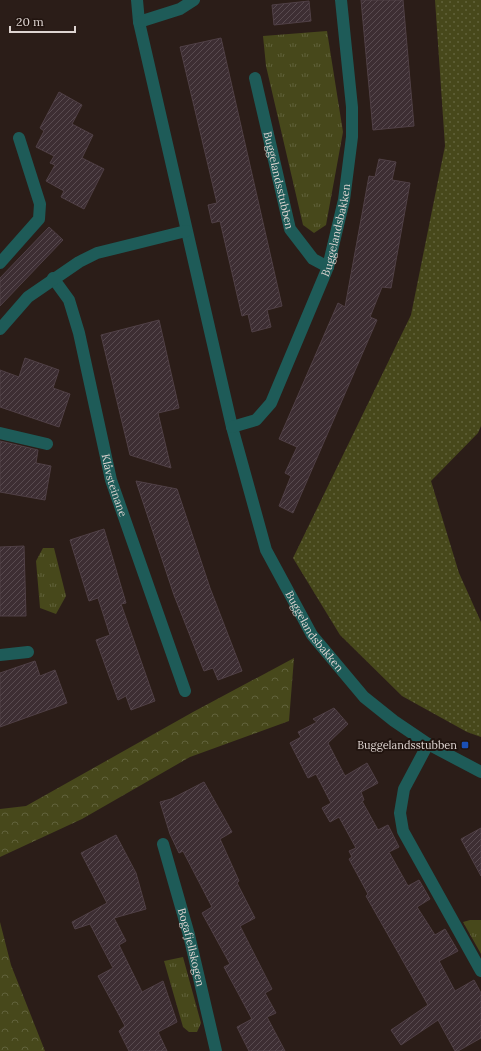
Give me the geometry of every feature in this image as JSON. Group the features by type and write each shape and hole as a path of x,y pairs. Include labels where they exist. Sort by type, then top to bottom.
{"street":[{"name":"Buggelandsbakken","path":"130,0 139,22"},
{"name":"Buggelandsbakken","path":"137,0 139,22 186,231 232,427 266,550 312,635 364,697 394,721 428,744 481,772"},
{"path":"139,22 180,10 194,0"},
{"name":"Buggelandsbakken","path":"232,427 256,420 271,403 328,267 344,200 352,137 352,107 341,0"},
{"name":"Buggelandsstubben","path":"255,78 290,229 314,259 328,267"},
{"path":"0,263 39,219 40,204 19,138"},
{"path":"0,328 28,297 53,278 79,262 97,253 186,231"},
{"name":"Klåvsteinane","path":"53,278 69,300 79,333 111,480 185,691"},
{"path":"0,434 47,444"},
{"path":"0,655 28,652"},
{"path":"428,744 404,789 400,813 403,831 481,971"},
{"name":"Bogafjellskogen","path":"163,844 189,935 216,1051"}],"green space":[{"path":"435,0 481,0 481,426 478,433 431,481 459,573 481,622 481,737 467,732 402,696 340,635 293,558 411,315 445,146"},
{"path":"327,31 343,132 326,225 314,233 303,225 266,66 263,36"},
{"path":"43,548 54,548 66,596 56,614 40,608 36,561"},
{"path":"294,658 289,721 190,757 82,819 0,857 0,809 26,806 193,712"},
{"path":"470,920 481,920 481,954 463,922"},
{"path":"0,922 11,965 45,1051 0,1051"},
{"path":"183,957 201,1023 197,1032 189,1032 183,1027 164,961"}],"building":[{"path":"361,0 403,0 414,126 373,130"},
{"path":"309,1 311,21 274,25 272,5"},
{"path":"221,38 282,306 267,310 271,327 252,332 248,314 242,316 220,221 212,223 208,205 217,203 180,47"},
{"path":"59,92 82,105 72,124 93,135 82,158 104,169 84,209 61,197 64,191 46,181 55,165 50,163 54,156 36,147 44,131 40,128"},
{"path":"379,159 396,162 392,180 410,183 391,288 382,287 370,317 377,320 293,513 279,506 291,476 285,473 297,447 279,439 338,303 345,307 369,176 375,177"},
{"path":"49,227 63,240 0,306 0,278"},
{"path":"159,320 179,408 158,413 171,468 130,455 101,335"},
{"path":"25,358 59,370 53,388 70,394 59,427 0,407 0,370 19,377"},
{"path":"0,441 38,450 36,463 51,466 45,500 0,492"},
{"path":"136,481 177,489 210,588 242,671 218,680 213,668 204,671 174,595"},
{"path":"104,529 126,603 121,604 155,701 131,710 126,696 118,700 96,640 110,635 98,598 89,601 70,540"},
{"path":"24,546 26,616 0,616 0,547"},
{"path":"35,661 40,676 55,670 67,703 0,727 0,673"},
{"path":"334,708 348,724 328,743 345,776 367,763 378,783 361,792 364,800 362,801 378,830 388,825 399,847 389,852 408,886 419,880 430,899 417,907 435,935 445,929 458,951 439,961 455,991 474,980 481,993 481,1038 458,1051 455,1051 438,1020 401,1045 391,1030 428,1005 366,896 368,894 349,859 352,857 349,851 356,848 339,817 330,822 322,808 331,803 316,774 308,778 290,743 301,737 298,732 317,722 313,719"},
{"path":"204,782 232,832 220,839 239,881 237,883 255,918 240,926 272,989 265,993 276,1013 267,1017 285,1051 249,1051 237,1027 252,1019 224,967 230,964 202,913 212,907 183,851 179,853 170,834 160,802 171,799"},
{"path":"481,828 481,876 461,839"},
{"path":"116,835 136,873 146,909 114,918 126,941 119,945 142,992 163,981 177,1022 158,1032 167,1051 129,1051 119,1031 125,1026 98,976 113,968 90,924 75,929 72,922 107,903 81,853"}],"place":[{"name":"Buggelandsstubben","path":"465,745"}]}
